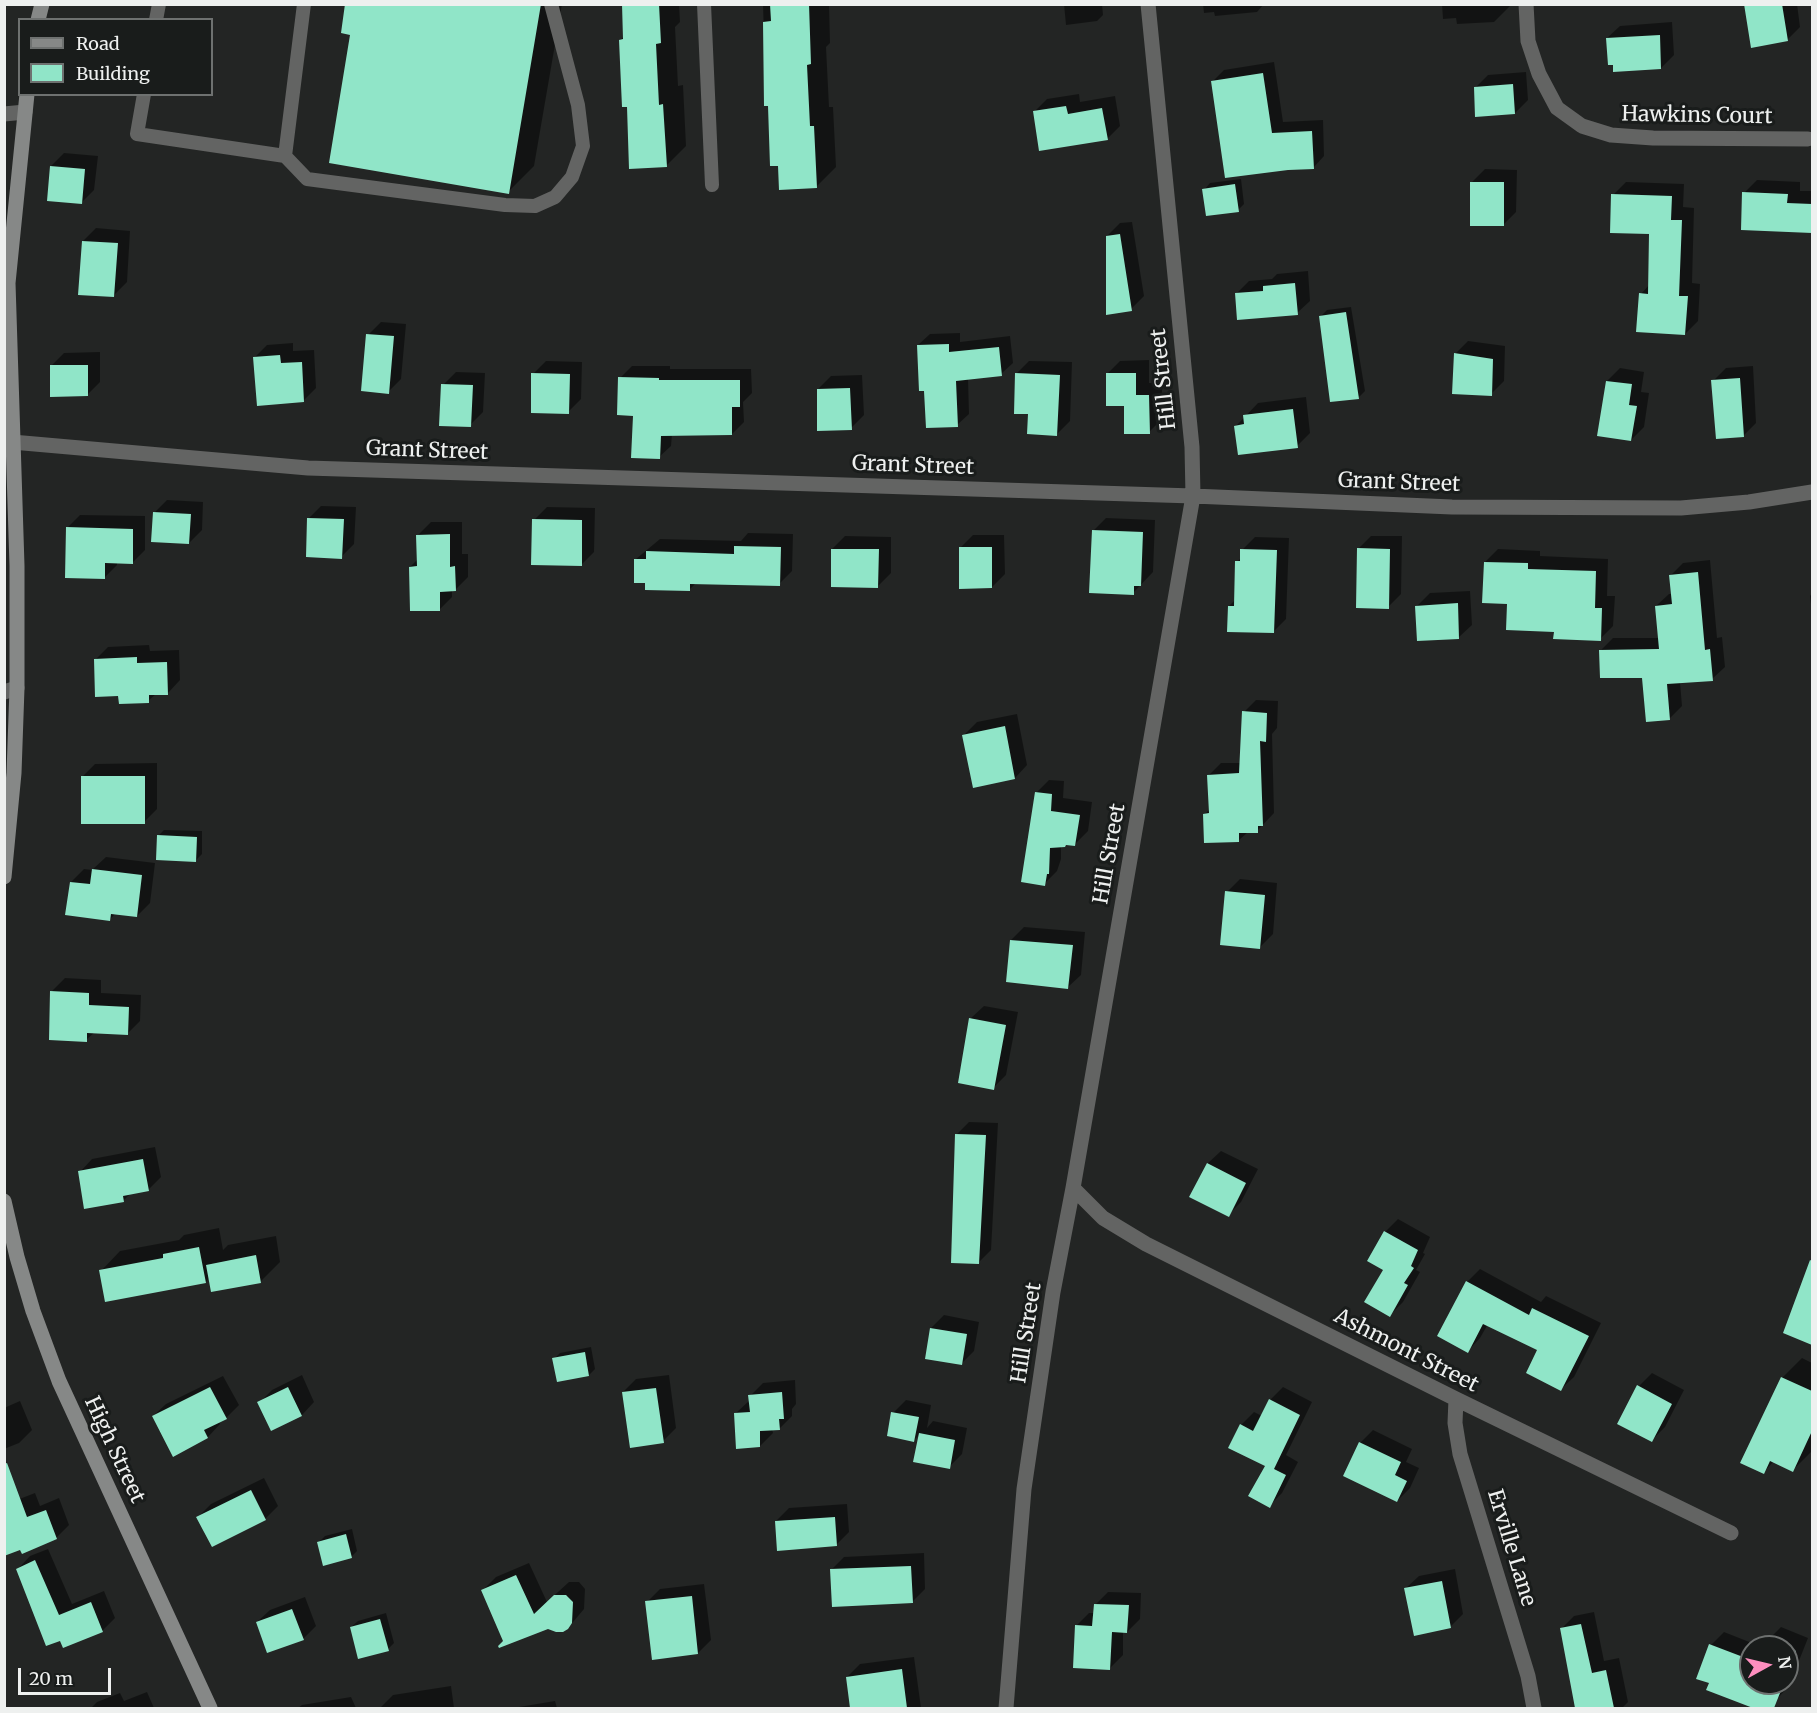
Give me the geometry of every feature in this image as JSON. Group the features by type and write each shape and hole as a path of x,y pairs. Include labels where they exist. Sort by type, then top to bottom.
{"main road":[{"path":"4,877 14,773 11,690 17,566 6,283 27,96"},
{"name":"High Street","path":"4,1201 30,1300 59,1381 210,1708"}],"street":[{"name":"Hill Street","path":"1006,1708 1024,1489 1053,1292 1193,496 1192,447 1148,4"},
{"name":"Hawkins Court","path":"1526,4 1528,41 1539,74 1557,108 1582,126 1611,135 1653,138 1808,139"},
{"path":"4,114 25,112"},
{"name":"Grant Street","path":"12,442 308,468 1193,496 1452,507 1681,508 1749,502 1812,492"},
{"name":"Ashmont Street","path":"1073,1188 1103,1218 1146,1244 1456,1400 1731,1533"},
{"name":"Erville Lane","path":"1456,1400 1455,1423 1460,1454 1528,1676 1534,1708"}],"lane":[{"path":"285,156 304,4"},
{"path":"144,96 137,134 285,156 307,179 505,205 535,206 555,197 572,177 583,146 578,105 551,4"},
{"path":"704,4 712,185"}],"building":[{"path":"345,4 541,4 509,194 329,163 350,35 341,33"},
{"path":"622,4 659,4 661,43 656,44 659,105 663,104 667,167 629,169 627,107 622,107 619,40 623,39"},
{"path":"770,4 809,4 811,64 807,65 810,126 814,126 817,188 779,190 778,166 770,166 768,106 764,106 763,22 771,21"},
{"path":"1744,4 1782,4 1788,41 1751,48"},
{"path":"1660,35 1661,69 1613,72 1613,65 1608,65 1606,38"},
{"path":"1263,73 1272,133 1312,131 1314,169 1225,178 1211,81"},
{"path":"1513,84 1515,114 1475,117 1474,87"},
{"path":"1066,106 1068,114 1102,108 1108,140 1039,151 1033,111"},
{"path":"50,166 85,169 82,204 47,201"},
{"path":"1470,182 1504,182 1504,226 1470,226"},
{"path":"1235,184 1239,212 1206,216 1202,189"},
{"path":"1742,192 1788,194 1787,203 1812,204 1812,233 1741,230"},
{"path":"1611,194 1672,196 1671,220 1682,220 1679,296 1688,296 1685,335 1636,332 1639,293 1648,294 1649,234 1610,233"},
{"path":"1120,234 1132,311 1106,315 1106,236"},
{"path":"82,241 118,243 114,297 78,295"},
{"path":"1295,283 1298,315 1237,320 1235,293 1263,291 1263,286"},
{"path":"1346,312 1359,399 1330,402 1319,316"},
{"path":"366,334 394,336 389,394 361,391"},
{"path":"949,344 949,352 999,347 1002,376 956,381 958,427 926,428 924,391 919,391 917,345"},
{"path":"1454,353 1493,359 1492,396 1452,394"},
{"path":"280,355 281,363 302,362 304,402 257,406 253,357"},
{"path":"50,365 88,365 88,396 50,397"},
{"path":"531,373 570,374 569,414 531,413"},
{"path":"1015,373 1060,375 1057,436 1027,434 1028,414 1014,414"},
{"path":"1106,373 1136,373 1136,395 1149,395 1150,434 1124,434 1124,406 1106,406"},
{"path":"618,377 659,378 659,380 740,380 740,407 732,407 732,435 661,436 660,459 631,458 633,416 617,415"},
{"path":"1740,378 1744,437 1716,439 1711,380"},
{"path":"1606,381 1632,384 1629,405 1637,406 1631,441 1597,436"},
{"path":"441,384 473,385 471,427 439,426"},
{"path":"850,388 852,430 817,431 817,389"},
{"path":"1293,409 1298,448 1238,455 1234,426 1244,424 1243,415"},
{"path":"153,512 191,514 189,544 151,542"},
{"path":"307,518 344,519 342,559 306,557"},
{"path":"532,519 582,520 582,566 531,565"},
{"path":"66,527 133,529 133,564 105,563 105,579 65,578"},
{"path":"1092,530 1143,532 1141,586 1134,586 1134,595 1089,593"},
{"path":"450,534 450,567 455,566 456,591 440,592 440,611 410,611 409,567 417,566 416,535"},
{"path":"734,546 781,547 780,586 690,584 690,591 645,590 645,583 634,583 634,559 646,559 646,551 734,554"},
{"path":"959,547 992,547 992,588 959,589"},
{"path":"1357,548 1390,549 1389,609 1356,608"},
{"path":"831,549 879,549 878,588 831,587"},
{"path":"1240,549 1277,550 1274,633 1227,632 1228,606 1234,606 1235,561 1240,561"},
{"path":"1484,562 1528,563 1528,569 1596,571 1595,608 1602,608 1601,641 1553,639 1554,632 1506,630 1507,604 1482,603"},
{"path":"1698,572 1705,650 1710,649 1713,681 1667,684 1670,720 1646,722 1642,678 1600,678 1599,650 1659,649 1655,606 1672,604 1669,575"},
{"path":"1458,603 1459,639 1417,641 1415,606"},
{"path":"137,657 137,663 167,662 168,695 149,695 149,703 119,704 118,696 95,697 94,659"},
{"path":"1242,711 1267,713 1266,742 1260,741 1263,826 1258,826 1258,833 1239,833 1239,842 1204,843 1203,814 1209,813 1207,775 1239,773"},
{"path":"1005,726 1015,779 973,788 962,735"},
{"path":"81,776 145,776 145,824 81,824"},
{"path":"1035,792 1052,794 1051,811 1080,815 1075,846 1050,848 1049,874 1047,874 1045,886 1021,882"},
{"path":"157,835 197,837 196,862 156,860"},
{"path":"92,869 142,875 137,917 111,914 110,921 65,915 70,882 90,884"},
{"path":"1225,891 1265,895 1260,949 1220,945"},
{"path":"1010,940 1073,945 1068,989 1006,982"},
{"path":"50,991 89,993 89,1005 129,1007 128,1035 87,1033 87,1042 49,1040"},
{"path":"969,1018 1006,1025 994,1090 958,1083"},
{"path":"955,1134 986,1135 979,1264 951,1263"},
{"path":"143,1159 149,1191 123,1196 124,1202 84,1209 78,1171"},
{"path":"1207,1163 1246,1183 1229,1217 1189,1197"},
{"path":"1384,1231 1418,1250 1411,1266 1414,1268 1404,1283 1408,1285 1390,1317 1364,1302 1383,1270 1367,1261"},
{"path":"199,1247 206,1283 105,1302 99,1270 163,1258 163,1254"},
{"path":"256,1255 261,1283 211,1292 206,1265"},
{"path":"1810,1260 1812,1261 1812,1345 1783,1333"},
{"path":"1466,1281 1529,1315 1532,1308 1589,1336 1561,1391 1526,1373 1537,1350 1483,1324 1468,1353 1437,1336"},
{"path":"930,1328 967,1334 962,1365 925,1359"},
{"path":"585,1352 589,1376 557,1382 552,1358"},
{"path":"1781,1377 1812,1391 1812,1431 1793,1472 1770,1461 1764,1474 1740,1463"},
{"path":"1637,1385 1672,1404 1652,1442 1617,1424"},
{"path":"210,1387 227,1419 204,1430 208,1438 173,1457 152,1416"},
{"path":"288,1387 302,1416 271,1431 257,1402"},
{"path":"656,1388 664,1443 630,1448 622,1392"},
{"path":"782,1392 784,1419 779,1419 780,1430 760,1431 760,1447 736,1449 734,1413 750,1412 748,1395"},
{"path":"1269,1399 1300,1415 1274,1469 1286,1475 1270,1508 1248,1496 1265,1466 1228,1448 1240,1424 1253,1431"},
{"path":"891,1412 919,1417 914,1442 887,1436"},
{"path":"919,1433 955,1440 950,1469 913,1462"},
{"path":"1359,1442 1401,1462 1395,1475 1407,1481 1397,1502 1343,1476"},
{"path":"7,1463 27,1517 46,1510 57,1539 22,1554 20,1550 4,1556 4,1464"},
{"path":"251,1490 266,1520 212,1547 196,1517"},
{"path":"835,1517 837,1546 777,1551 775,1521"},
{"path":"346,1534 352,1558 323,1566 317,1542"},
{"path":"35,1560 59,1615 91,1602 103,1632 63,1648 60,1641 46,1646 16,1569"},
{"path":"911,1566 913,1603 832,1607 830,1569"},
{"path":"516,1575 534,1614 554,1595 566,1595 573,1602 572,1623 568,1629 556,1632 548,1629 499,1648 498,1646 503,1641 481,1590"},
{"path":"1442,1581 1451,1628 1414,1636 1404,1588"},
{"path":"692,1596 698,1654 652,1660 645,1601"},
{"path":"1094,1604 1129,1605 1127,1633 1112,1632 1110,1670 1073,1668 1075,1625 1092,1626"},
{"path":"292,1609 304,1640 267,1653 256,1622"},
{"path":"380,1619 389,1651 358,1659 350,1627"},
{"path":"1581,1624 1592,1673 1606,1670 1614,1708 1575,1708 1560,1628"},
{"path":"1709,1644 1739,1655 1739,1695 1779,1695 1774,1708 1753,1708 1706,1690 1709,1683 1696,1679"},
{"path":"902,1669 907,1708 850,1708 846,1677"}]}
